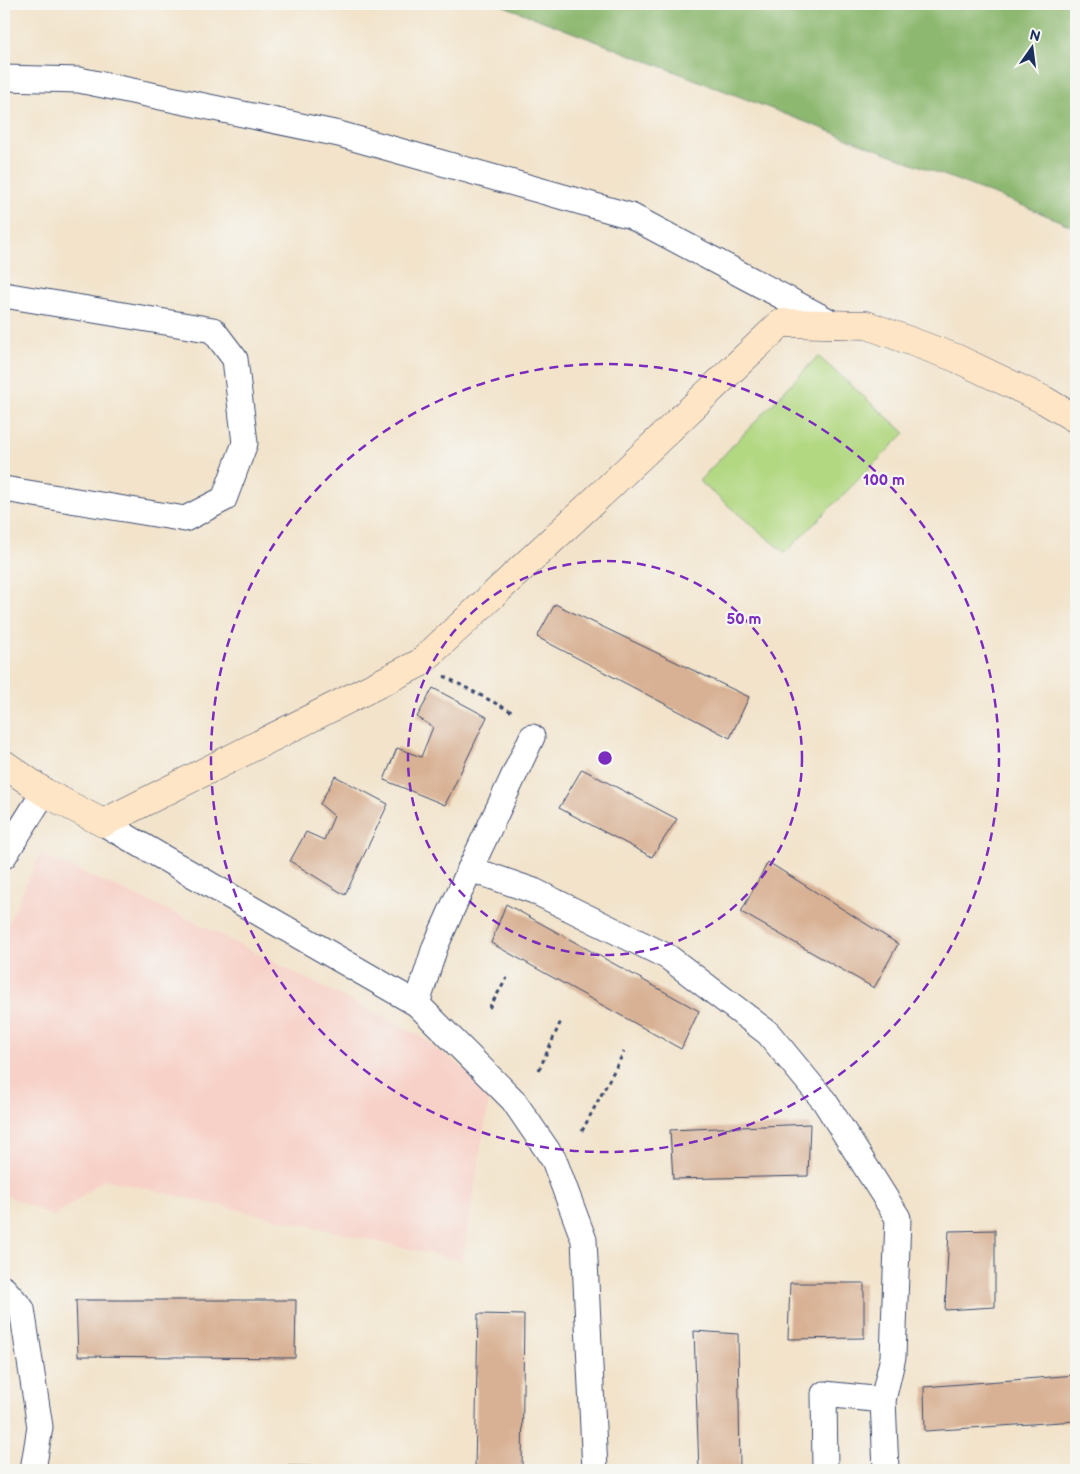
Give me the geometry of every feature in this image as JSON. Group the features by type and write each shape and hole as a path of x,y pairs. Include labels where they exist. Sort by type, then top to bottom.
{"main road":[{"path":"4,764 44,792 103,823 420,663 781,323 867,325 956,358 1044,400 1076,419"}],"street":[{"path":"4,78 79,80 329,132 631,216 836,325"},
{"path":"4,295 213,330 235,358 245,443 224,500 185,519 4,489"},
{"path":"417,1004 435,947 532,737"},
{"path":"4,856 44,792"},
{"path":"103,823 417,1004 513,1100 554,1160 584,1240 594,1470"},
{"path":"470,869 534,891 668,957 768,1033 825,1102 898,1218 893,1357 883,1400 886,1470"},
{"path":"4,1289 22,1309 40,1427 33,1470"},
{"path":"825,1470 824,1394 883,1400"}],"path":[{"path":"420,663 514,713"},
{"path":"489,1008 506,978"},
{"path":"539,1070 561,1021"},
{"path":"582,1130 624,1052"}],"shaded area":[{"path":"40,854 191,920 418,1035 491,1089 462,1261 104,1179 54,1217 4,1194 4,932"}],"green space":[{"path":"499,4 1076,4 1076,228 1029,208"},
{"path":"818,356 905,433 785,553 699,481"}],"building":[{"path":"555,604 749,697 730,738 537,637"},
{"path":"433,688 487,717 445,805 384,780 397,748 421,757 433,727 417,717"},
{"path":"582,769 677,819 652,857 559,808"},
{"path":"335,776 388,804 345,895 290,861 306,832 324,840 334,816 320,804"},
{"path":"768,862 898,944 874,988 741,912"},
{"path":"506,904 699,1011 681,1049 491,943"},
{"path":"810,1124 808,1176 673,1179 670,1130"},
{"path":"995,1230 995,1307 945,1310 949,1231"},
{"path":"790,1283 864,1283 864,1338 788,1339"},
{"path":"76,1300 296,1300 295,1358 78,1356"},
{"path":"478,1314 524,1315 522,1470 475,1470"},
{"path":"694,1331 738,1334 740,1470 699,1470"},
{"path":"1076,1375 1076,1421 925,1431 924,1387"},
{"path":"288,1466 376,1467 376,1470 288,1470"}]}
